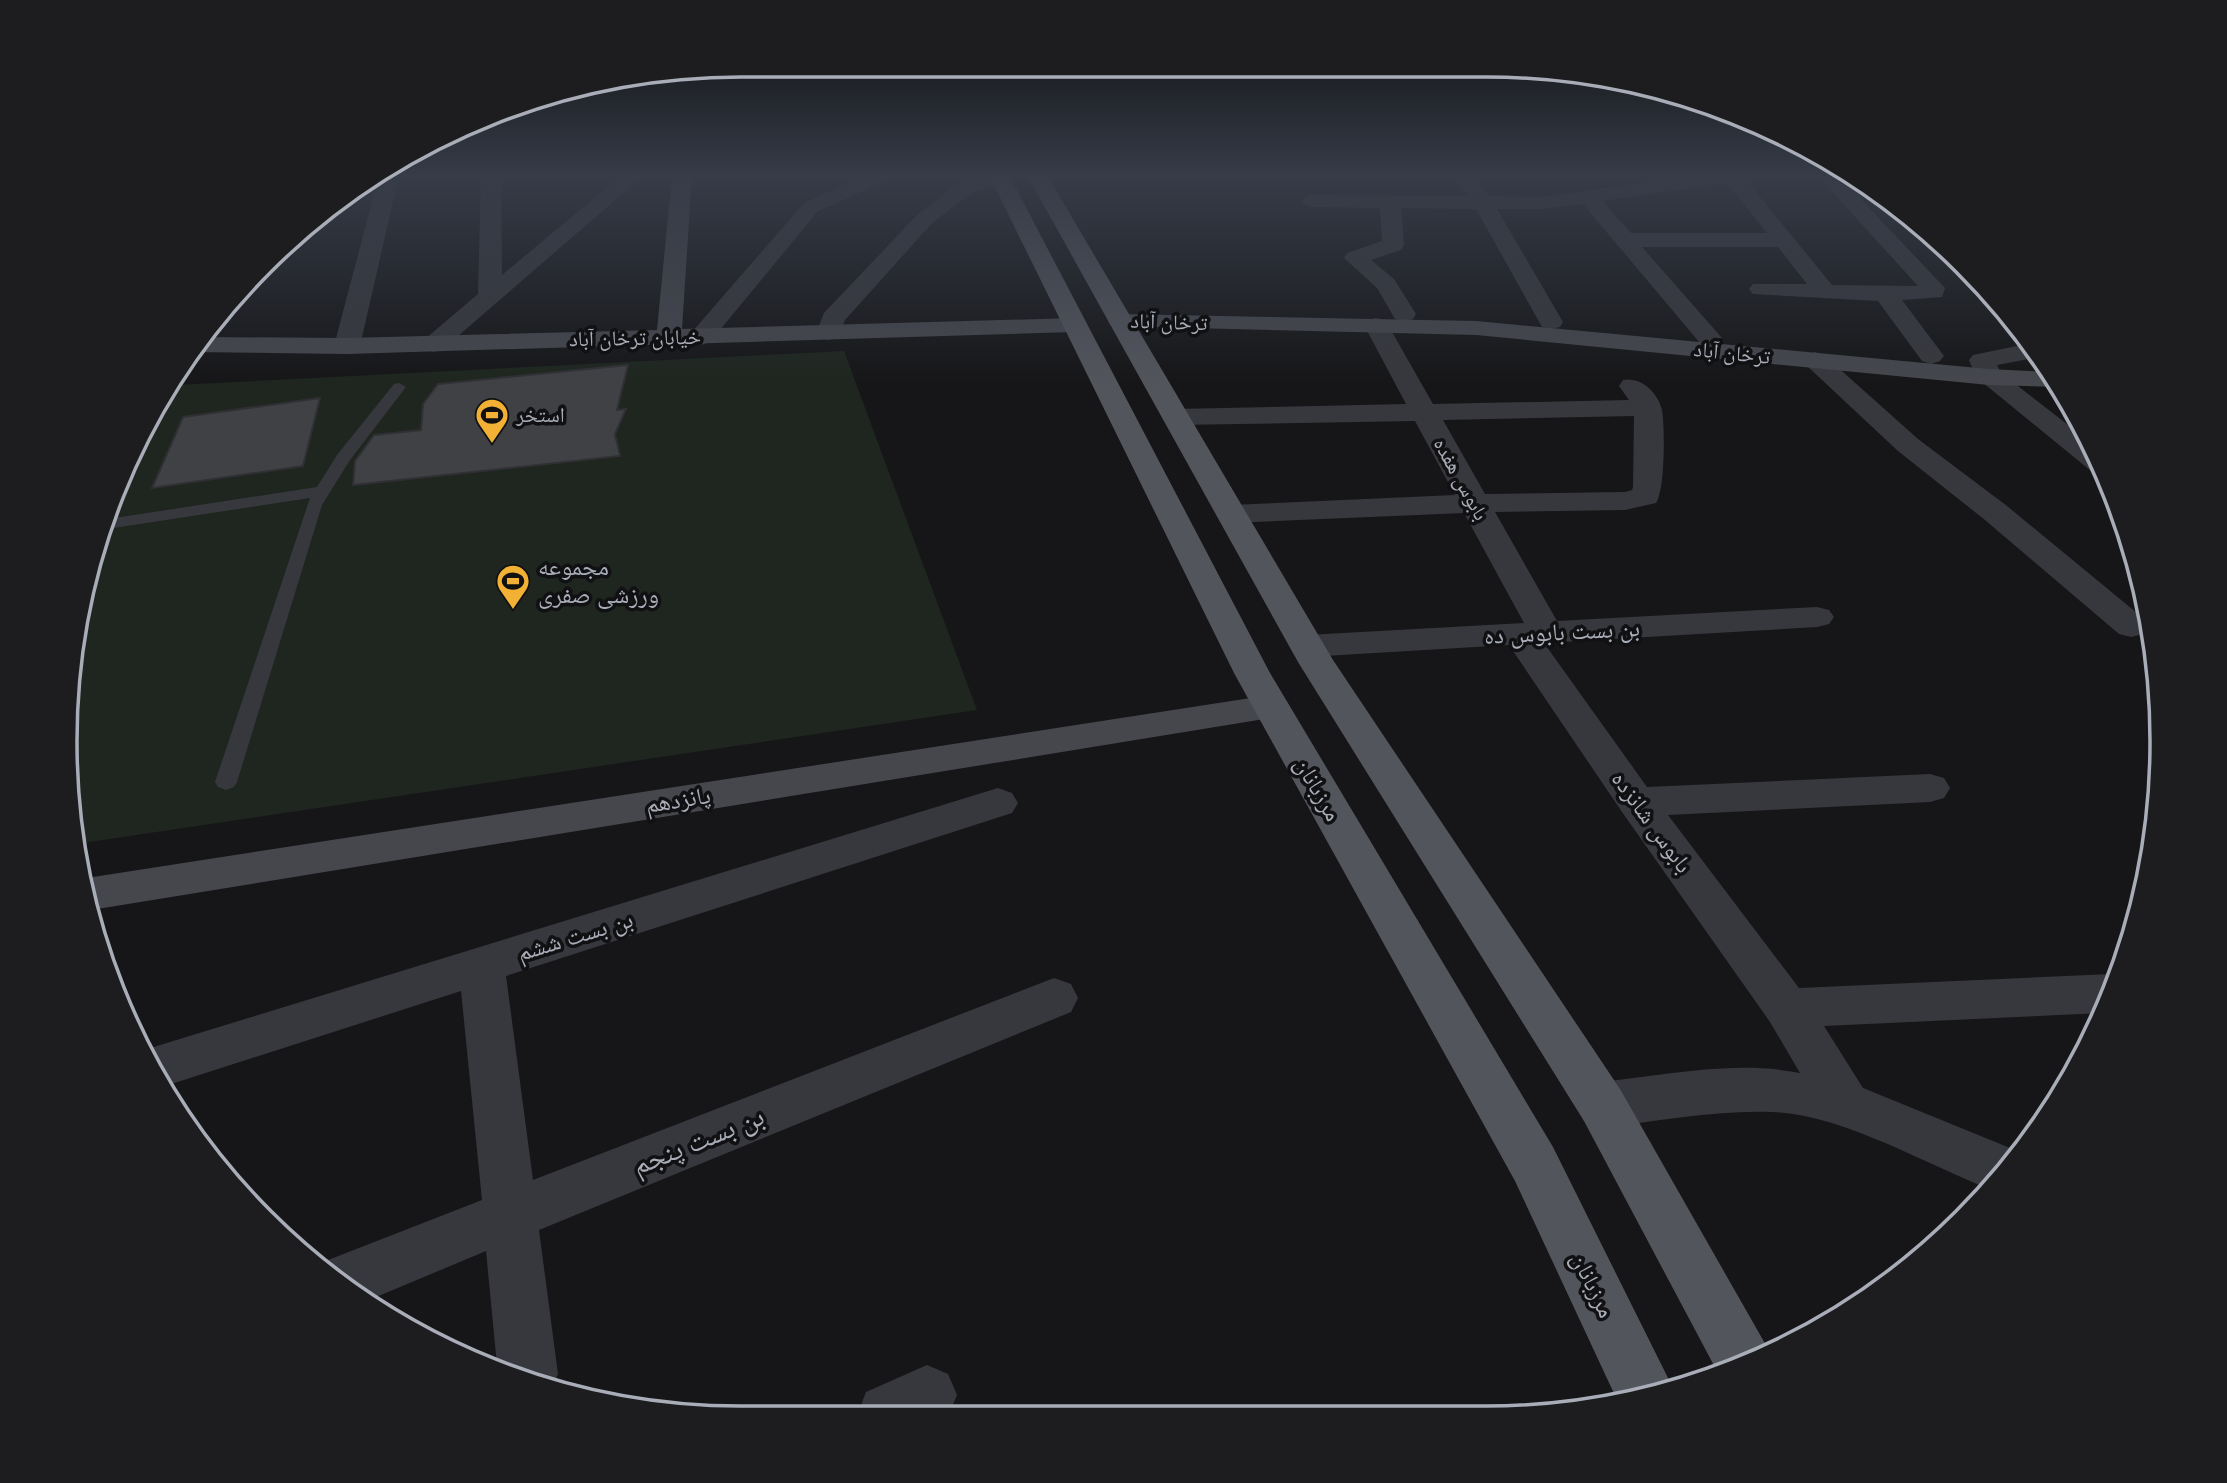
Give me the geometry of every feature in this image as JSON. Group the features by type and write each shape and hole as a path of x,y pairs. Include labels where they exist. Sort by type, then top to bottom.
{"main road":[{"name":"مرزبانان","path":"1040,244 1074,325 1270,707 1534,1164 1642,1387"},
{"path":"1063,244 1120,321 1307,646 1602,1105 1740,1355"},
{"path":"1074,325 1120,321"}],"street":[{"path":"347,346 372,244"},
{"path":"490,244 490,296"},
{"path":"434,344 552,244"},
{"path":"669,337 676,244"},
{"path":"701,337 780,244"},
{"path":"828,333 833,318 903,244"},
{"name":"بابوس هفده","path":"1393,244 1354,258 1386,284 1390,319 1424,412 1475,503 1533,634"},
{"path":"1507,244 1552,322"},
{"path":"1630,244 1709,338"},
{"path":"1786,244 1825,291"},
{"path":"1761,289 1885,294 1934,292 1892,244"},
{"path":"1885,294 1931,356"},
{"name":"ترخان آباد","path":"1120,321 1390,319 1552,322 1931,356 2042,378"},
{"name":"ترخان آباد","path":"1390,319 1815,360 1986,368 2033,366"},
{"name":"خیابان ترخان آباد","path":"208,345 434,344 1074,325"},
{"path":"2025,354 1986,368 2081,448"},
{"path":"1815,360 1908,445 1996,513 2130,626"},
{"path":"1176,417 1424,412 1640,397 1648,487 1645,497 1625,501 1475,503 1231,514"},
{"name":"بن بست بابوس ده","path":"1307,646 1817,617"},
{"name":"بابوس شانزده","path":"1533,634 1636,802 1787,1008 1845,1104"},
{"name":"پانزدهم","path":"95,892 1270,707"},
{"path":"1636,802 1930,788"},
{"name":"بن بست ششم","path":"162,1066 998,803"},
{"path":"482,965 528,1371"},
{"path":"1787,1008 2100,994"},
{"name":"بن بست پنجم","path":"351,1279 1054,998"},
{"path":"1602,1105 1727,1091 1774,1090 1845,1104 1996,1167"}],"lane":[{"path":"226,782 314,505 344,458 399,387"},
{"path":"114,523 323,491"}],"shaded area":[{"name":"مجموعه ورزشی صفری","path":"844,351 977,710 85,843 78,785 77,742 78,698 90,612 112,528 128,487 166,409 181,385"}],"building":[{"path":"628,365 617,410 626,409 615,434 620,456 353,485 355,461 374,435 421,430 423,404 438,384"},
{"path":"320,398 303,466 152,488 183,417"}],"place":[{"name":"استخر","path":"492,445"},
{"name":"مجموعه ورزشی صفری","path":"513,611"}]}
